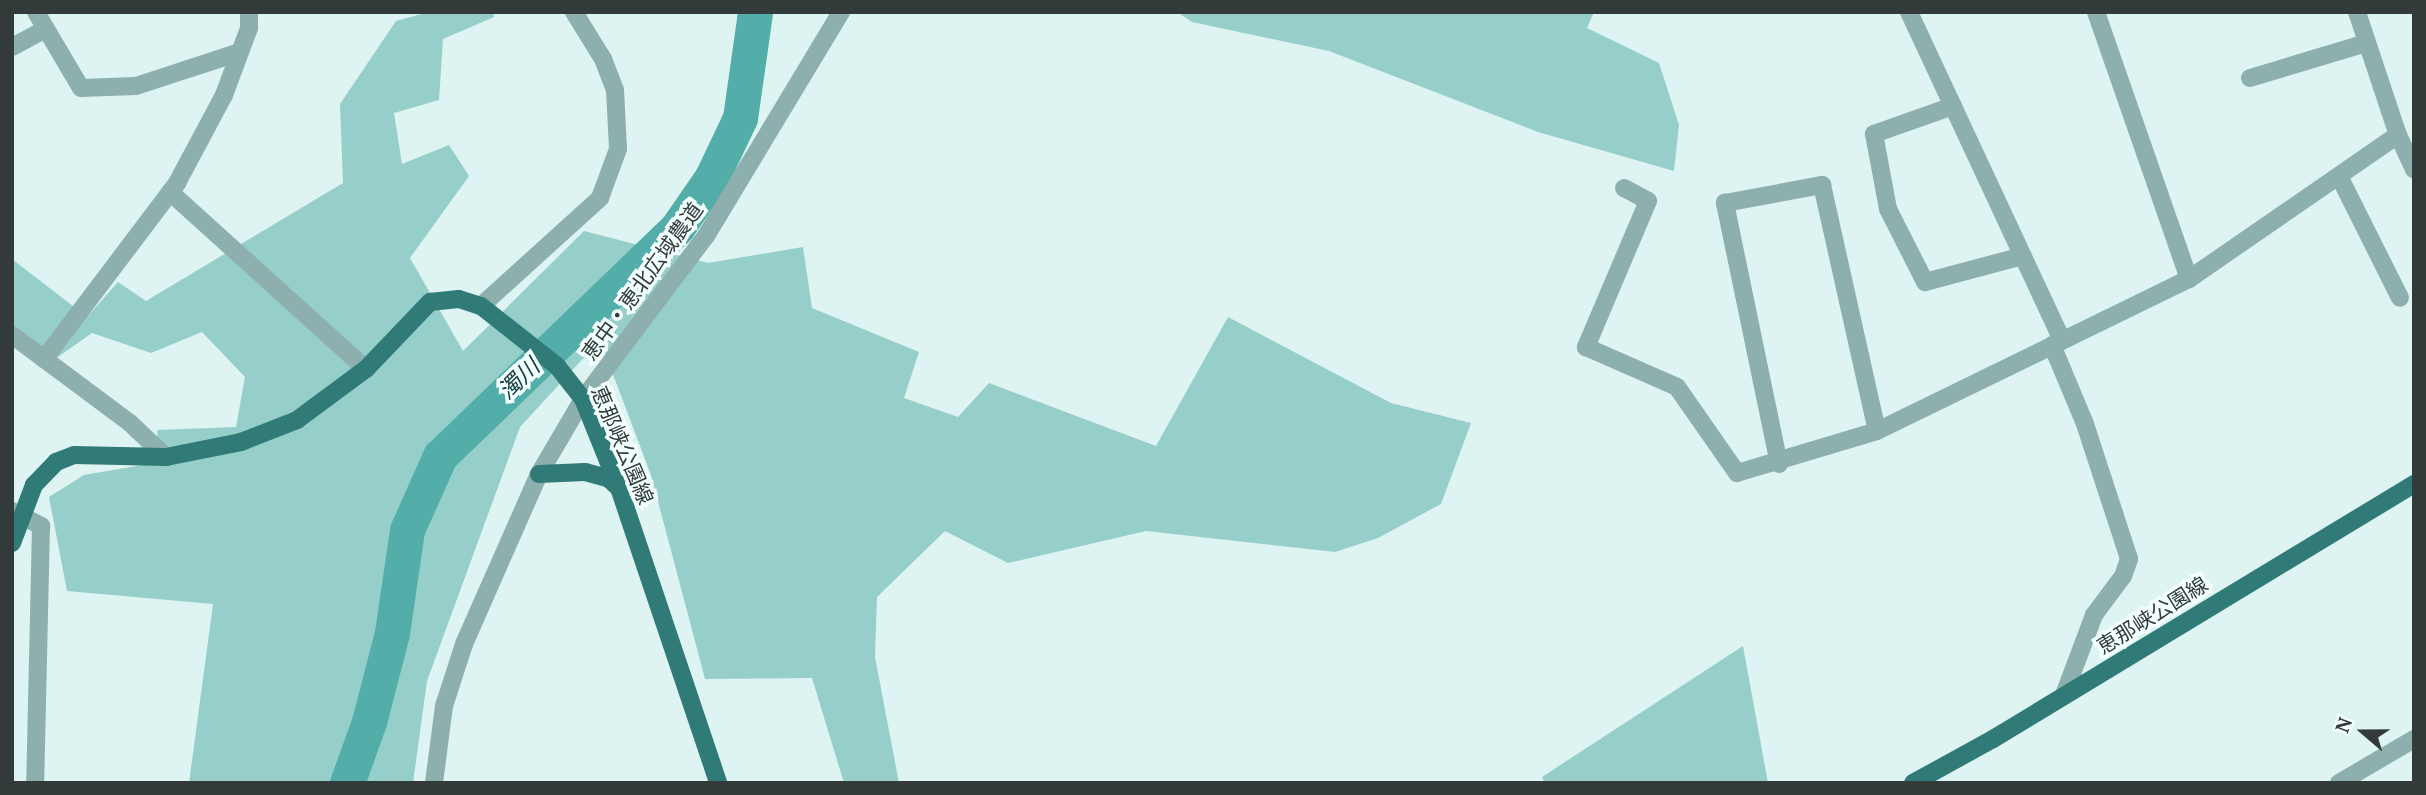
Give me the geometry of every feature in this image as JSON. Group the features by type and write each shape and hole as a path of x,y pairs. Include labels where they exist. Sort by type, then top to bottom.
{"main road":[{"name":"恵那峡公園線","path":"12,543 17,513 34,485 56,463 75,456 166,457 241,442 298,421 366,369 430,302 459,299 481,306 506,323 557,366 583,399 620,488 718,783"},
{"path":"539,474 585,472 608,478 620,488"},
{"name":"恵那峡公園線","path":"1913,783 2414,484"}],"street":[{"path":"36,12 81,88 100,90 135,86 240,52"},
{"path":"44,359 170,192 224,95 240,52 249,12"},
{"path":"481,306 600,198 618,149 615,90 603,59 574,12"},
{"name":"恵中・恵北広域農道","path":"434,783 444,706 464,644 539,474 583,399 706,236 841,12"},
{"path":"1909,12 2023,256 2057,342 2129,559 2123,576 2094,615 2064,695"},
{"path":"2096,12 2189,279"},
{"path":"2357,12 2398,135 2414,169"},
{"path":"12,47 46,29"},
{"path":"2250,78 2367,43"},
{"path":"1953,106 1874,134 1888,209 1925,282 2023,256"},
{"path":"1624,188 1648,201 1586,348 1677,387 1737,473 1779,464 1877,431 2189,279 2398,135"},
{"path":"2339,176 2400,298"},
{"path":"1779,464 1726,203 1822,185 1877,431"},
{"path":"170,192 366,369"},
{"path":"12,335 130,423 166,457"},
{"path":"17,513 41,526 35,783"},
{"path":"2339,783 2414,739"}],"shaded area":[{"path":"429,12 493,12 494,17 443,39 439,100 394,113 402,164 449,145 469,176 410,258 463,351 584,231 708,263 803,247 812,308 919,352 904,398 958,417 989,383 1156,446 1228,317 1391,403 1471,423 1441,504 1378,538 1335,552 1146,531 1008,563 945,531 877,597 875,657 899,783 844,783 812,678 705,679 651,475 600,340 520,427 427,681 413,783 189,783 213,604 67,591 49,497 84,475 160,462 157,430 236,427 245,377 202,332 151,353 92,333 58,357 12,330 12,259 87,317 118,282 146,301 343,183 340,104 396,21"},
{"path":"1177,12 1594,12 1587,28 1659,63 1679,125 1674,171 1538,132 1329,51 1192,22"},
{"path":"1743,646 1768,783 1545,783 1542,777"}],"waterway":[{"name":"濁川","path":"347,783 369,722 392,633 407,530 440,456 677,228 712,177 740,118 755,12"}]}
